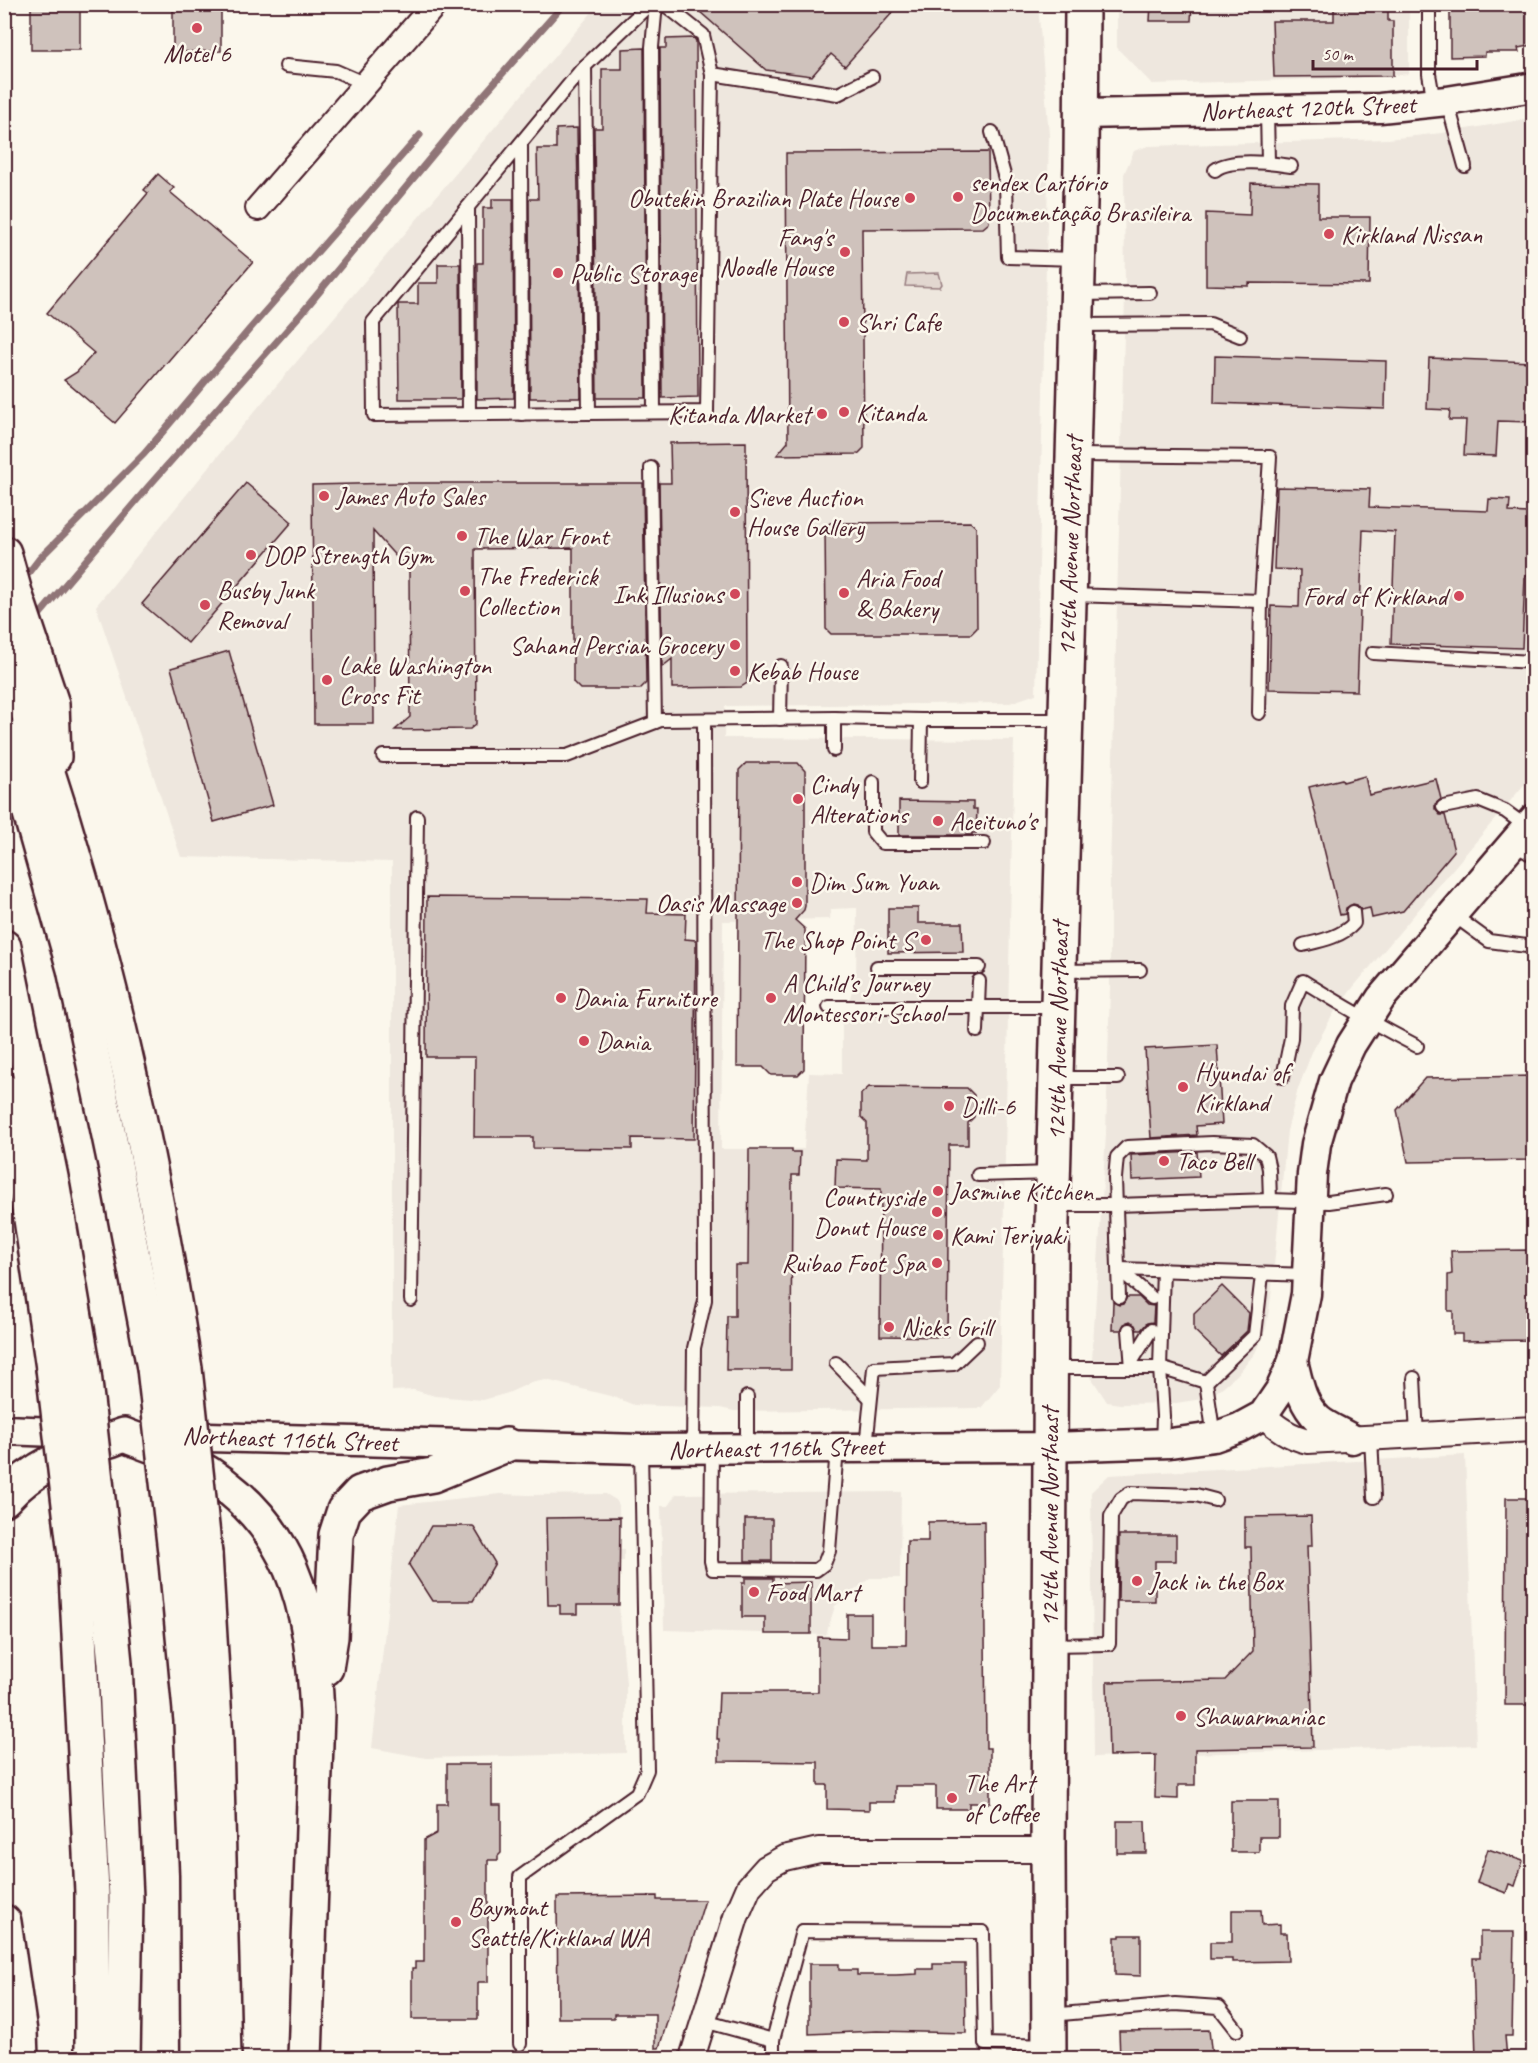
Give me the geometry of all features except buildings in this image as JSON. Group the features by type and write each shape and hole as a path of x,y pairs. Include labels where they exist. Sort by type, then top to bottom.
{"main road":[{"name":"124th Avenue Northeast","path":"1049,2040 1048,1645 1052,1205 1070,595 1082,114 1082,4"},
{"path":"4,553 16,596 26,799 74,969 114,1157 170,1368"},
{"path":"4,647 24,727 55,793 102,957 167,1251 170,1368 190,1553 216,1739 224,2058"},
{"path":"4,947 53,1187 68,1366 89,1554 92,2058"},
{"path":"4,1091 31,1219 68,1366"},
{"path":"4,1499 19,1483 49,1463 124,1435 190,1462 225,1484 250,1505 285,1556 302,1597 310,1628 315,1664 317,1713 305,2058"},
{"path":"317,1713 332,1637 336,1535 344,1510 360,1493 388,1483 433,1475 506,1445"},
{"path":"190,1553 191,1721 197,1875 198,2058"},
{"path":"89,1554 115,1663 126,1898 123,2058"},
{"path":"4,1922 20,2032 21,2058"}],"street":[{"path":"258,208 435,4"},
{"name":"Northeast 120th Street","path":"1082,114 1380,108 1441,102 1533,87"},
{"path":"1527,837 1452,915 1381,998 1351,1045 1334,1081 1317,1144 1312,1174 1308,1275 1301,1328 1293,1361 1280,1390 1263,1414 1277,1428 1308,1441 1533,1429"},
{"path":"1293,1361 1300,1393 1319,1420 1361,1438"},
{"name":"Northeast 116th Street","path":"4,1430 641,1449 1049,1447 1162,1444 1214,1437 1239,1428 1263,1414"},
{"path":"692,2058 736,1917 749,1887 766,1868 784,1858 819,1850 1048,1850"}],"lane":[{"path":"650,4 585,66 373,322 374,415 707,412 712,74 703,35 664,4"},
{"path":"654,412 652,47 656,4"},
{"path":"1429,4 1429,74 1465,166"},
{"path":"286,66 336,71 366,84"},
{"path":"585,66 589,413"},
{"path":"712,74 838,94 872,76"},
{"path":"1267,111 1268,162"},
{"path":"993,132 1006,182 1008,257 1078,259"},
{"path":"520,143 522,414"},
{"path":"1215,170 1222,165 1268,162 1291,166"},
{"path":"468,207 469,414"},
{"path":"1077,309 1150,293"},
{"path":"1077,309 1210,324 1240,336"},
{"path":"1072,455 1269,458 1261,601 1259,713"},
{"path":"651,468 655,722"},
{"path":"1070,595 1261,601"},
{"path":"1373,653 1533,662"},
{"path":"780,718 781,666"},
{"path":"383,756 567,756 661,720 780,718 1065,720"},
{"path":"834,718 834,750"},
{"path":"704,720 705,1300 694,1348 711,1561 714,1569 816,1570 824,1564 829,1551 837,1448"},
{"path":"920,782 921,720"},
{"path":"873,782 873,832 882,843 984,843"},
{"path":"1443,807 1478,800 1505,811 1527,837"},
{"path":"411,1300 417,817"},
{"path":"1303,945 1326,939 1348,929 1354,923 1353,912"},
{"path":"1452,915 1489,941 1533,947"},
{"path":"877,967 980,967"},
{"path":"1059,971 1140,970"},
{"path":"977,1031 979,981"},
{"path":"1283,1077 1291,1038 1292,1006 1303,981 1417,1046"},
{"path":"828,1007 1058,1007"},
{"path":"1056,1078 1118,1078"},
{"path":"1119,1269 1135,1297 1119,1269 1115,1178 1117,1157 1127,1147 1212,1143 1253,1145 1266,1156 1269,1169 1270,1200"},
{"path":"978,1175 1054,1173"},
{"path":"1052,1205 1270,1200 1339,1202 1386,1194"},
{"path":"1119,1269 1308,1275"},
{"path":"1162,1444 1163,1408 1160,1368 1163,1269"},
{"path":"1206,1382 1255,1335 1262,1275"},
{"path":"1132,1364 1135,1330 1132,1364"},
{"path":"866,1447 873,1368 954,1364 977,1342"},
{"path":"836,1363 870,1398"},
{"path":"1050,1368 1132,1364 1160,1368 1206,1382"},
{"path":"1414,1378 1417,1436"},
{"path":"1206,1382 1214,1437"},
{"path":"747,1397 747,1448"},
{"path":"1361,1438 1374,1497"},
{"path":"520,2044 520,1877 637,1793 647,1770 641,1449"},
{"path":"1048,1645 1108,1644 1111,1516 1120,1499 1130,1493 1196,1495 1215,1500"},
{"path":"773,2058 773,2040 802,1930 983,1932 985,2044 1049,2040 1175,2004 1219,2007 1237,2030"},
{"path":"704,2021 773,2040"}],"shaded area":[{"path":"598,5 1038,5 1049,135 1036,694 1010,703 725,706 724,738 1014,740 1000,1385 981,1408 734,1411 720,1408 634,1405 614,1397 546,1380 530,1383 508,1393 483,1400 435,1396 414,1390 392,1391 392,862 181,857 96,606 239,430","holes":["857,908 856,979 842,1022 842,1074 809,1073 804,1149 721,1149 723,921 830,919 831,909"]},
{"path":"1117,5 1409,5 1409,74 1354,78 1152,84 1117,48"},
{"path":"1533,118 1533,774 1355,985 1335,1011 1312,1052 1298,1089 1287,1131 1271,1297 1266,1328 1255,1353 1237,1375 1214,1394 1202,1399 1176,1403 1120,1404 1107,1402 1091,1377 1106,1134 1110,873 1125,294 1124,174 1134,151 1148,146 1388,139 1442,133"},
{"path":"939,273 942,284 940,287 905,286 907,274"},
{"path":"1465,1455 1476,1745 1094,1757 1091,1492 1109,1475"},
{"path":"901,1492 900,1578 870,1578 835,1606 826,1635 664,1630 661,1506 668,1506 676,1494"},
{"path":"500,1494 606,1494 616,1500 619,1505 620,1550 624,1550 624,1561 618,1561 619,1605 626,1683 626,1753 426,1758 372,1748 399,1505"}],"waterway":[{"path":"35,620 148,487 301,314 465,116 564,4"},
{"path":"23,580 39,559 144,454 248,331 420,135"}],"place":[{"name":"Motel 6","path":"197,28"},
{"name":"sendex Cartório Documentação Brasileira","path":"958,197"},
{"name":"Obutekin Brazilian Plate House","path":"910,198"},
{"name":"Kirkland Nissan","path":"1329,234"},
{"name":"Fang's Noodle House","path":"845,252"},
{"name":"Public Storage","path":"558,273"},
{"name":"Shri Cafe","path":"844,322"},
{"name":"Kitanda","path":"844,412"},
{"name":"Kitanda Market","path":"822,414"},
{"name":"James Auto Sales","path":"324,496"},
{"name":"Sieve Auction House Gallery","path":"735,512"},
{"name":"The War Front","path":"462,536"},
{"name":"DOP Strength Gym","path":"251,555"},
{"name":"The Frederick Collection","path":"465,591"},
{"name":"Aria Food & Bakery","path":"844,593"},
{"name":"Ink Illusions","path":"735,594"},
{"name":"Ford of Kirkland","path":"1459,596"},
{"name":"Busby Junk Removal","path":"205,605"},
{"name":"Sahand Persian Grocery","path":"735,645"},
{"name":"Kebab House","path":"735,671"},
{"name":"Lake Washington Cross Fit","path":"327,680"},
{"name":"Cindy Alterations","path":"798,799"},
{"name":"Aceituno's","path":"938,821"},
{"name":"Dim Sum Yuan","path":"797,882"},
{"name":"Oasis Massage","path":"797,903"},
{"name":"The Shop Point S","path":"926,940"},
{"name":"Dania Furniture","path":"561,998"},
{"name":"A Child’s Journey Montessori School","path":"771,998"},
{"name":"Dania","path":"584,1041"},
{"name":"Hyundai of Kirkland","path":"1183,1087"},
{"name":"Dilli-6","path":"949,1106"},
{"name":"Taco Bell","path":"1164,1161"},
{"name":"Jasmine Kitchen","path":"938,1191"},
{"name":"Countryside Donut House","path":"937,1212"},
{"name":"Kami Teriyaki","path":"938,1235"},
{"name":"Ruibao Foot Spa","path":"937,1263"},
{"name":"Nicks Grill","path":"889,1327"},
{"name":"Jack in the Box","path":"1137,1581"},
{"name":"Food Mart","path":"754,1592"},
{"name":"Shawarmaniac","path":"1181,1716"},
{"name":"The Art of Coffee","path":"952,1798"},
{"name":"Baymont Seattle/Kirkland WA","path":"456,1922"}]}
